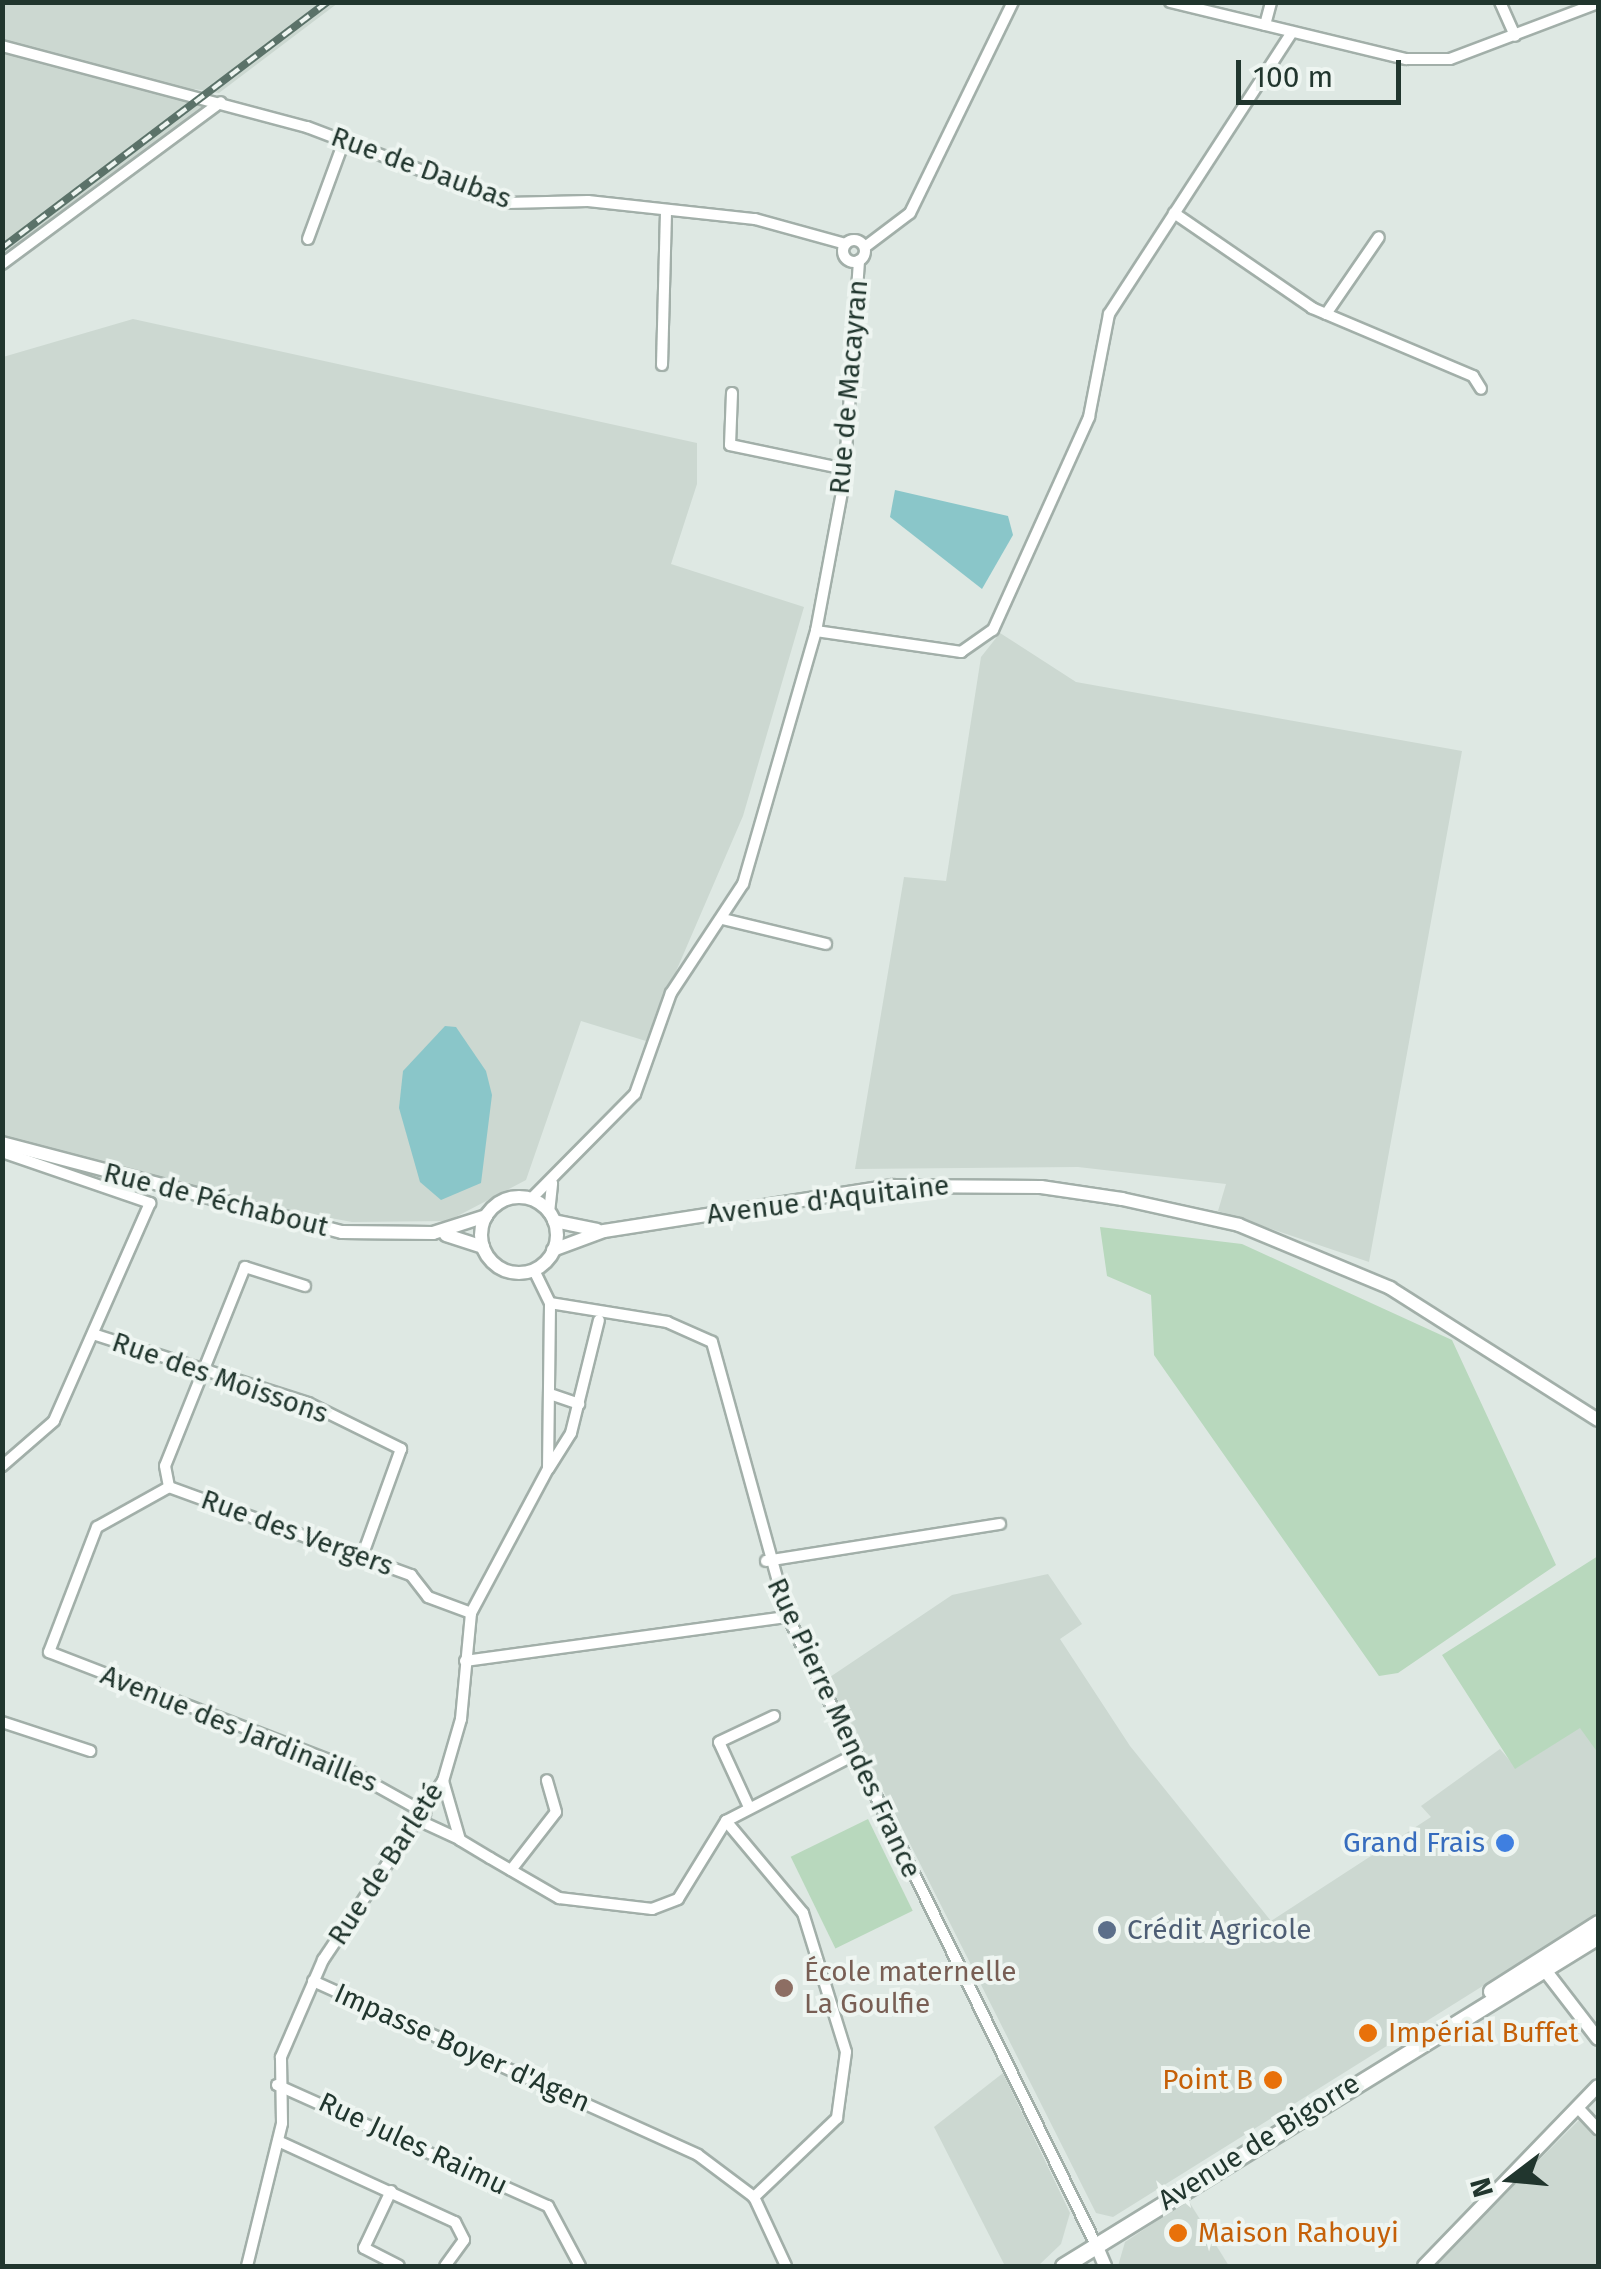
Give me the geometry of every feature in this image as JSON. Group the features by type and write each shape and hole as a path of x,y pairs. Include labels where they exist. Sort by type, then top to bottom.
{"main road":[{"name":"Avenue de Bigorre","path":"1064,2266 1424,2040 1598,1924"},
{"path":"1543,1967 1598,1924"},
{"name":"Avenue de Bigorre","path":"1424,2040 1598,1936"}],"street":[{"path":"864,246 910,213 1013,2"},
{"path":"1170,2 1406,59 1450,59 1598,3"},
{"path":"1265,25 1270,2"},
{"path":"1500,2 1514,36"},
{"path":"816,631 961,652 982,643 1089,417 1109,314 1292,32"},
{"name":"Rue de Daubas","path":"2,46 222,102 344,141 507,203 666,211 776,222 864,246"},
{"path":"2,264 222,102"},
{"path":"308,239 344,141"},
{"path":"662,365 666,211"},
{"path":"1174,213 1326,314 1474,376 1480,388"},
{"path":"1326,314 1379,237"},
{"path":"846,244 846,258 859,261"},
{"name":"Rue de Macayran","path":"531,1200 552,1183 635,1094 671,994 723,919 748,868 770,769 816,631 845,468 859,261 864,246"},
{"path":"732,393 730,445 845,468"},
{"path":"723,919 826,944"},
{"name":"Rue de Péchabout","path":"2,1143 342,1232 433,1233 483,1248"},
{"path":"2,1152 150,1203 54,1421 2,1466"},
{"path":"551,1217 531,1200 503,1201 486,1216 483,1248 498,1267 534,1270 554,1250 552,1183"},
{"name":"Avenue d'Aquitaine","path":"554,1250 604,1231 951,1184 1174,1208 1239,1224 1390,1288 1598,1420"},
{"name":"Rue de Péchabout","path":"433,1233 486,1216"},
{"name":"Avenue d'Aquitaine","path":"551,1217 604,1231"},
{"path":"170,1487 165,1466 245,1267 304,1286"},
{"name":"Rue de Barleté","path":"534,1270 550,1303 548,1469"},
{"name":"Rue Pierre Mendes France","path":"550,1303 667,1322 712,1342 766,1561 788,1617 1097,2247"},
{"name":"Rue de Barleté","path":"247,2266 278,2141 278,2085 312,1981 443,1781 462,1719 471,1613 579,1404 599,1320"},
{"name":"Rue des Moissons","path":"92,1334 308,1403 402,1449 362,1557"},
{"path":"550,1394 579,1404"},
{"name":"Rue des Vergers","path":"170,1487 362,1557 471,1613"},
{"name":"Avenue des Jardinailles","path":"170,1487 98,1528 49,1652 332,1761 511,1870 590,1907 664,1908 726,1820"},
{"path":"766,1561 1000,1524"},
{"path":"464,1661 788,1617"},
{"path":"748,1805 719,1742 774,1716"},
{"path":"2,1722 90,1751"},
{"path":"786,2266 754,2197 837,2118 846,2052 802,1913 726,1820 748,1805 854,1755"},
{"path":"511,1870 556,1812 546,1780"},
{"path":"443,1781 460,1840"},
{"path":"1543,1967 1598,2040"},
{"name":"Impasse Boyer d'Agen","path":"312,1981 698,2155 754,2197"},
{"name":"Rue Jules Raimu","path":"278,2085 548,2206 575,2242 580,2266"},
{"path":"1424,2266 1581,2111 1598,2086"},
{"path":"1581,2111 1598,2128"},
{"path":"278,2141 391,2191 462,2230 445,2266"},
{"path":"391,2191 364,2248 399,2266"},
{"path":"1097,2247 1105,2266"}],"shaded area":[{"path":"2,3 338,3 219,93 195,89 186,97 205,104 3,258"},
{"path":"133,319 697,443 697,484 671,564 804,607 743,816 646,1041 581,1021 526,1180 448,1221 352,1222 282,1209 3,1137 3,357"},
{"path":"1000,633 1076,682 1462,751 1369,1262 1218,1211 1226,1184 1078,1167 855,1169 904,877 946,881 981,657"},
{"path":"1048,1574 1082,1624 1060,1639 1130,1746 1271,1921 1431,1817 1421,1806 1500,1749 1516,1768 1580,1727 1598,1750 1598,1914 1113,2217 1096,2213 827,1679 952,1595"},
{"path":"1003,2073 1070,2213 1061,2244 1038,2266 1005,2266 934,2127"},
{"path":"1580,2119 1598,2138 1598,2266 1433,2266"},
{"path":"1188,2200 1229,2266 1118,2266 1125,2242"}],"green space":[{"path":"1100,1227 1242,1244 1452,1340 1556,1565 1398,1673 1379,1676 1154,1355 1151,1295 1107,1276"},
{"path":"1598,1556 1598,1753 1580,1728 1515,1769 1442,1655"},
{"path":"868,1819 913,1911 835,1948 791,1857"}],"water":[{"path":"895,490 1008,516 1013,535 982,589 890,517"},
{"path":"445,1026 456,1027 486,1071 492,1095 481,1183 441,1200 420,1182 399,1108 403,1071"}],"railway":[{"path":"2,248 327,2"}],"place":[{"name":"Grand Frais","path":"1505,1843"},
{"name":"Crédit Agricole","path":"1107,1930"},
{"name":"École maternelle La Goulfie","path":"784,1988"},
{"name":"Impérial Buffet","path":"1368,2033"},
{"name":"Point B","path":"1273,2080"},
{"name":"Maison Rahouyi","path":"1178,2233"}]}
